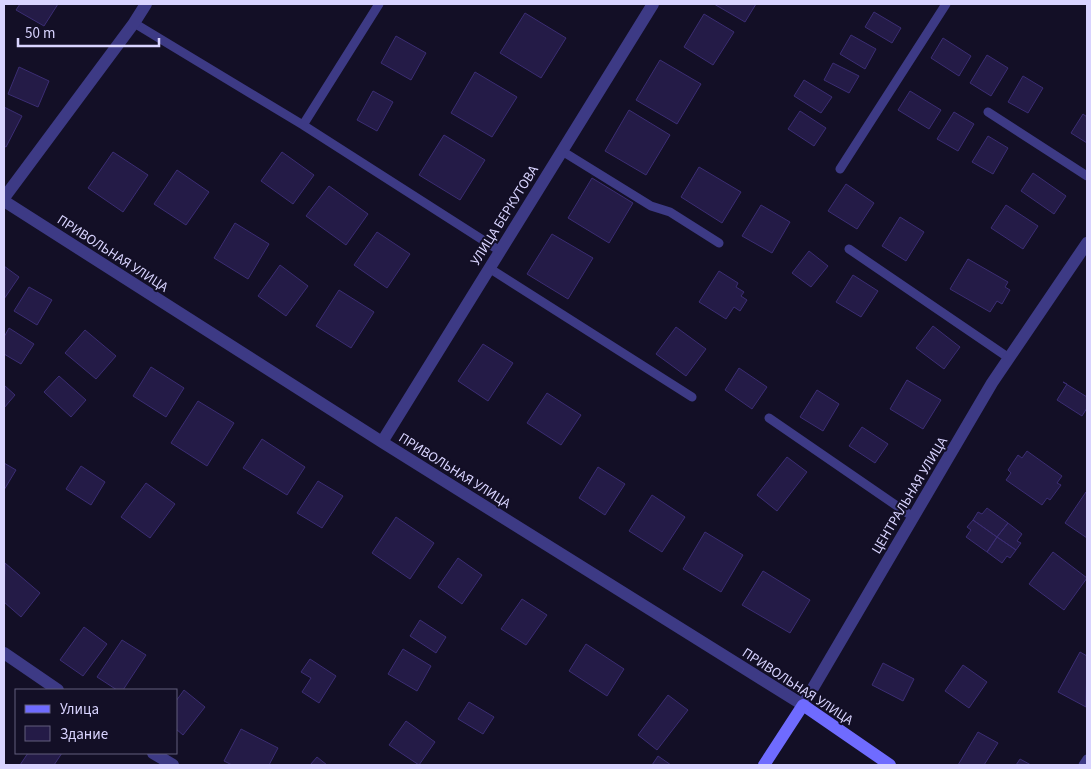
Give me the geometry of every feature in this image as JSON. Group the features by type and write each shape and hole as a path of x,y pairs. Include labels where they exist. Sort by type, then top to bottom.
{"street":[{"path":"4,200 146,4"},
{"name":"УЛИЦА БЕРКУТОВА","path":"382,442 653,4"},
{"name":"ПРИВОЛЬНАЯ УЛИЦА","path":"4,200 382,442 803,705 890,765"},
{"name":"ЦЕНТРАЛЬНАЯ УЛИЦА","path":"764,765 803,705 987,392 1087,243"},
{"path":"4,654 56,689"},
{"path":"155,754 173,765"}],"lane":[{"path":"303,125 379,4"},
{"path":"840,169 946,4"},
{"path":"134,23 303,125 500,251"},
{"path":"988,112 1087,176"},
{"path":"562,151 651,206 670,212 719,243"},
{"path":"849,249 1009,358"},
{"path":"490,268 692,397"},
{"path":"769,418 914,517"},
{"path":"1083,765 1087,759"}],"building":[{"path":"20,4 58,4 44,26 16,10"},
{"path":"714,4 756,4 745,22"},
{"path":"874,12 901,28 892,43 865,27"},
{"path":"525,13 566,38 541,78 500,53"},
{"path":"704,14 734,32 713,65 684,47"},
{"path":"851,35 876,49 865,69 840,54"},
{"path":"396,36 426,53 411,80 381,63"},
{"path":"943,38 971,56 959,76 931,58"},
{"path":"987,55 1008,68 991,96 970,83"},
{"path":"660,60 701,84 677,124 636,100"},
{"path":"833,63 859,76 849,93 824,80"},
{"path":"19,67 49,81 38,107 8,94"},
{"path":"475,72 517,97 492,137 451,113"},
{"path":"1023,76 1043,88 1028,113 1008,102"},
{"path":"804,80 832,97 821,113 794,96"},
{"path":"373,91 393,102 377,131 357,120"},
{"path":"910,91 941,110 929,129 898,110"},
{"path":"4,107 22,116 6,147 4,146"},
{"path":"629,110 670,135 646,175 605,151"},
{"path":"800,111 826,128 814,146 788,129"},
{"path":"954,112 974,124 958,151 937,139"},
{"path":"1083,114 1087,117 1087,143 1071,133"},
{"path":"444,135 485,160 460,200 419,175"},
{"path":"988,136 1008,148 993,174 972,162"},
{"path":"113,152 148,175 123,212 88,188"},
{"path":"282,152 314,175 293,204 261,181"},
{"path":"699,167 741,192 722,223 681,197"},
{"path":"177,170 209,192 186,225 154,204"},
{"path":"1033,173 1066,196 1054,214 1021,191"},
{"path":"592,178 633,203 609,243 568,218"},
{"path":"846,184 874,203 857,229 828,211"},
{"path":"329,186 368,214 346,245 306,216"},
{"path":"761,205 790,222 772,253 742,236"},
{"path":"1006,205 1038,226 1023,249 991,228"},
{"path":"900,217 924,232 906,261 882,246"},
{"path":"235,223 269,244 248,279 214,258"},
{"path":"377,232 410,254 387,288 354,265"},
{"path":"552,234 593,258 568,299 527,274"},
{"path":"809,251 828,266 811,287 792,273"},
{"path":"968,259 1008,282 1005,287 1010,290 1002,304 997,301 990,312 950,289"},
{"path":"280,265 308,286 286,316 258,296"},
{"path":"4,266 19,277 4,299"},
{"path":"719,271 738,283 736,287 744,292 741,296 747,300 740,311 734,307 726,319 699,302"},
{"path":"853,275 878,291 861,317 836,302"},
{"path":"29,287 52,300 37,325 14,311"},
{"path":"339,290 374,312 351,348 316,326"},
{"path":"933,326 960,347 944,369 916,348"},
{"path":"676,327 706,349 686,376 656,354"},
{"path":"9,328 34,344 21,364 4,354 4,337"},
{"path":"85,330 116,356 96,379 65,353"},
{"path":"483,344 513,363 488,401 458,381"},
{"path":"151,367 184,388 166,417 133,396"},
{"path":"739,368 767,387 752,409 725,390"},
{"path":"59,376 86,400 71,417 44,392"},
{"path":"907,380 941,400 923,429 890,409"},
{"path":"1067,384 1087,397 1087,408 1082,416 1057,400"},
{"path":"4,385 15,395 4,408"},
{"path":"817,390 839,404 823,431 800,417"},
{"path":"547,393 581,415 561,445 527,423"},
{"path":"198,401 234,423 207,466 171,443"},
{"path":"862,427 888,444 875,463 849,446"},
{"path":"262,439 305,467 287,495 243,468"},
{"path":"1027,451 1062,476 1057,483 1061,485 1050,500 1047,498 1042,505 1006,480 1011,473 1008,470 1018,455 1022,458"},
{"path":"787,457 807,472 777,511 757,495"},
{"path":"4,463 16,470 4,490"},
{"path":"81,466 105,482 91,505 66,489"},
{"path":"598,467 625,484 605,515 579,498"},
{"path":"318,481 343,496 322,528 297,513"},
{"path":"146,483 175,504 150,538 121,517"},
{"path":"1087,493 1087,538 1065,523"},
{"path":"652,495 685,517 662,552 629,531"},
{"path":"987,508 1008,523 997,537 973,520 978,512 982,514"},
{"path":"396,517 434,543 410,579 372,553"},
{"path":"973,520 997,537 987,552 966,537 971,530 967,527"},
{"path":"1008,523 1022,534 1017,541 1021,543 1016,550 997,537"},
{"path":"705,532 743,555 721,592 683,569"},
{"path":"997,537 1016,550 1010,558 1007,556 1002,563 987,552"},
{"path":"1053,552 1087,578 1064,610 1029,584"},
{"path":"458,558 482,575 462,604 438,587"},
{"path":"5,563 40,593 21,617 4,602"},
{"path":"763,571 810,600 790,633 742,605"},
{"path":"522,599 547,615 526,645 501,629"},
{"path":"420,620 446,637 436,653 410,636"},
{"path":"84,627 107,644 83,676 60,660"},
{"path":"122,640 146,655 124,689 115,689 97,677"},
{"path":"586,644 624,669 607,696 569,671"},
{"path":"403,649 431,666 417,691 388,674"},
{"path":"1080,652 1087,656 1086,707 1058,692"},
{"path":"310,659 336,676 319,703 302,692 311,678 301,672"},
{"path":"883,663 914,679 903,701 872,685"},
{"path":"963,665 987,682 969,708 945,691"},
{"path":"184,690 205,707 183,735 178,731 178,698"},
{"path":"668,695 688,710 657,750 638,735"},
{"path":"469,702 494,717 483,734 458,719"},
{"path":"406,721 435,742 419,765 389,745"},
{"path":"241,729 278,748 269,765 232,765 224,761"},
{"path":"978,732 998,743 984,765 958,765"},
{"path":"27,754 61,754 54,765 20,765"},
{"path":"658,756 671,765 652,765"},
{"path":"317,757 327,765 310,765"},
{"path":"1020,759 1031,765 1016,765"}]}
